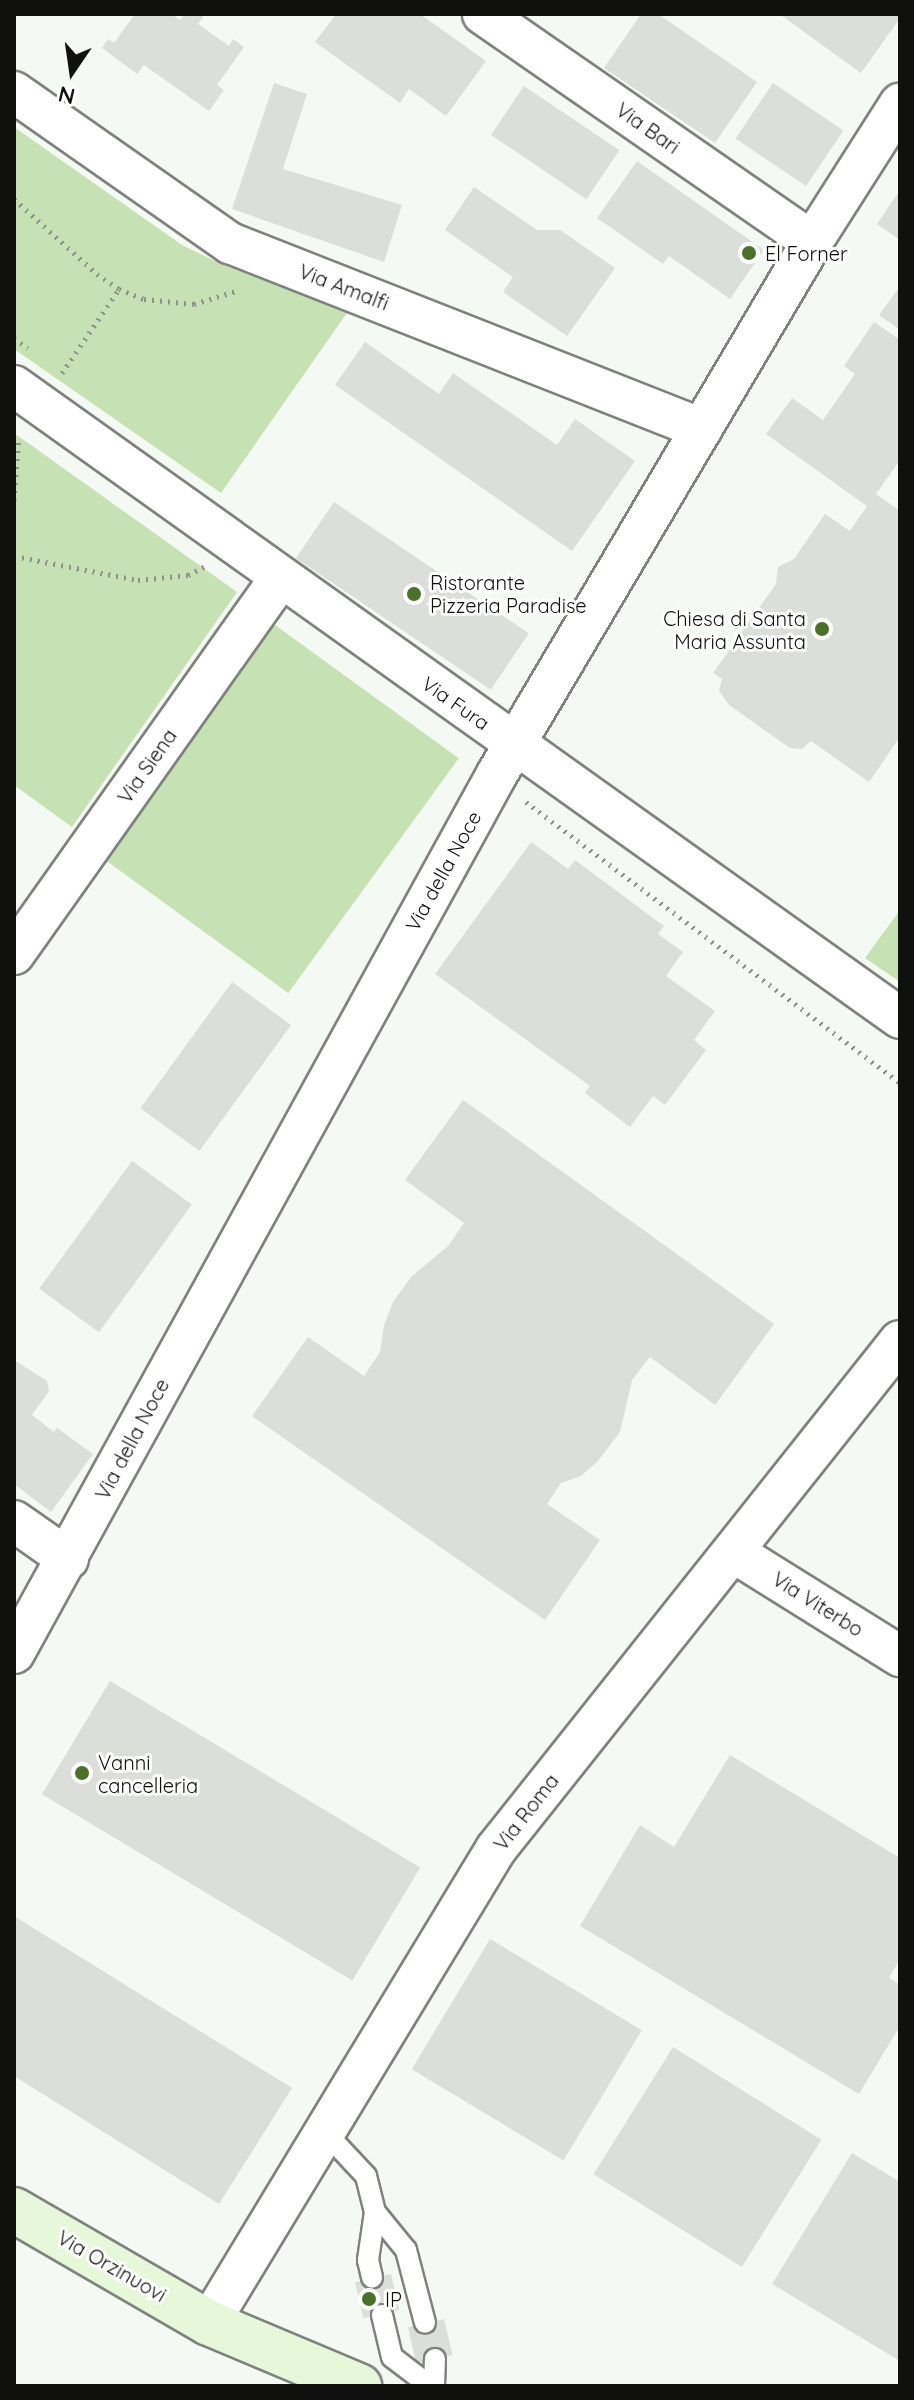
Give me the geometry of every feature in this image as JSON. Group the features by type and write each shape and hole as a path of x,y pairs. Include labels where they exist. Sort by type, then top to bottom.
{"main road":[{"name":"Via Orzinuovi","path":"14,2210 209,2323 359,2386"},
{"name":"Via Orzinuovi","path":"209,2323 284,2386"}],"street":[{"name":"Via Bari","path":"483,14 812,242"},
{"name":"Via Amalfi","path":"14,92 230,243 702,429"},
{"name":"Via della Noce","path":"14,1653 506,759 812,242 900,104"},
{"name":"Via Fura","path":"14,386 280,579 506,759 900,1018"},
{"name":"Via Siena","path":"14,954 280,579"},
{"name":"Via Roma","path":"209,2323 323,2130 496,1849 735,1553 900,1341"},
{"path":"14,1521 68,1559"},
{"name":"Via Viterbo","path":"735,1553 900,1656"}],"lane":[{"path":"323,2130 366,2176 375,2212 368,2260 372,2278"},
{"path":"375,2212 406,2250 425,2323"},
{"path":"382,2315 392,2357 432,2386 435,2359"}],"path":[{"path":"14,199 97,274 119,289 144,299 194,304 223,297 275,272 300,270"},
{"path":"14,556 138,580 188,575 210,562"},
{"path":"506,759 536,812 900,1083"}],"green space":[{"path":"14,127 182,245 219,263 349,310 221,493 14,349"},
{"path":"14,433 237,592 72,827 14,785"},
{"path":"271,622 459,758 288,993 101,857"},
{"path":"900,910 900,982 865,958"}],"building":[{"path":"135,14 171,14 180,20 185,14 205,14 198,24 229,46 233,39 244,47 217,85 224,90 209,111 144,65 137,74 102,48 108,39 114,43"},
{"path":"336,14 420,14 486,61 446,116 409,89 400,103 315,42"},
{"path":"641,14 658,14 757,82 715,143 604,68"},
{"path":"783,14 900,14 900,18 861,73"},
{"path":"274,83 307,94 283,169 402,205 384,262 232,209"},
{"path":"773,83 843,131 806,186 736,139"},
{"path":"524,86 619,150 586,199 491,135"},
{"path":"637,161 764,250 730,299 669,256 663,264 597,218"},
{"path":"474,187 537,230 560,230 615,268 567,336 503,292 513,277 445,230"},
{"path":"900,190 900,240 877,224"},
{"path":"898,289 900,291 900,330 879,315"},
{"name":"Chiesa di Santa Maria Assunta","path":"874,322 900,340 900,460 876,494 900,511 900,737 869,782 811,741 802,749 790,748 729,705 719,691 722,679 713,673 776,584 778,567 794,559 825,514 850,531 867,506 766,434 792,398 823,420 855,374 844,366"},
{"path":"365,342 439,394 453,373 557,445 575,419 635,461 572,551 335,385"},
{"path":"334,502 529,633 491,690 296,558"},
{"path":"531,842 568,869 575,860 664,926 658,934 683,952 666,976 715,1011 694,1040 706,1050 665,1105 653,1096 630,1127 585,1093 590,1086 435,974"},
{"path":"232,982 291,1025 199,1151 140,1108"},
{"path":"463,1100 774,1324 715,1405 650,1357 632,1380 620,1432 598,1461 581,1476 561,1483 547,1504 600,1540 545,1620 252,1416 308,1337 364,1376 380,1352 384,1325 393,1302 411,1277 448,1246 464,1223 405,1180"},
{"path":"132,1161 192,1204 99,1332 39,1289"},
{"path":"14,1360 47,1381 49,1391 32,1415 54,1432 57,1428 93,1454 51,1512 14,1484"},
{"path":"110,1681 420,1867 352,1981 42,1794"},
{"path":"730,1755 900,1858 900,1959 889,1978 900,1985 900,2026 859,2094 580,1926 640,1825 674,1847"},
{"path":"14,1916 292,2088 219,2204 14,2076"},
{"path":"490,1939 642,2030 563,2160 412,2069"},
{"path":"673,2047 821,2140 742,2267 594,2174"},
{"path":"852,2153 900,2182 900,2361 772,2284"},
{"path":"391,2274 399,2310 363,2318 355,2282"},
{"path":"444,2319 452,2355 416,2363 408,2327"}],"place":[{"name":"El Forner","path":"749,253"},
{"name":"Ristorante Pizzeria Paradise","path":"414,594"},
{"name":"Chiesa di Santa Maria Assunta","path":"822,629"},
{"name":"Vanni cancelleria","path":"82,1773"},
{"name":"IP","path":"369,2299"}]}
